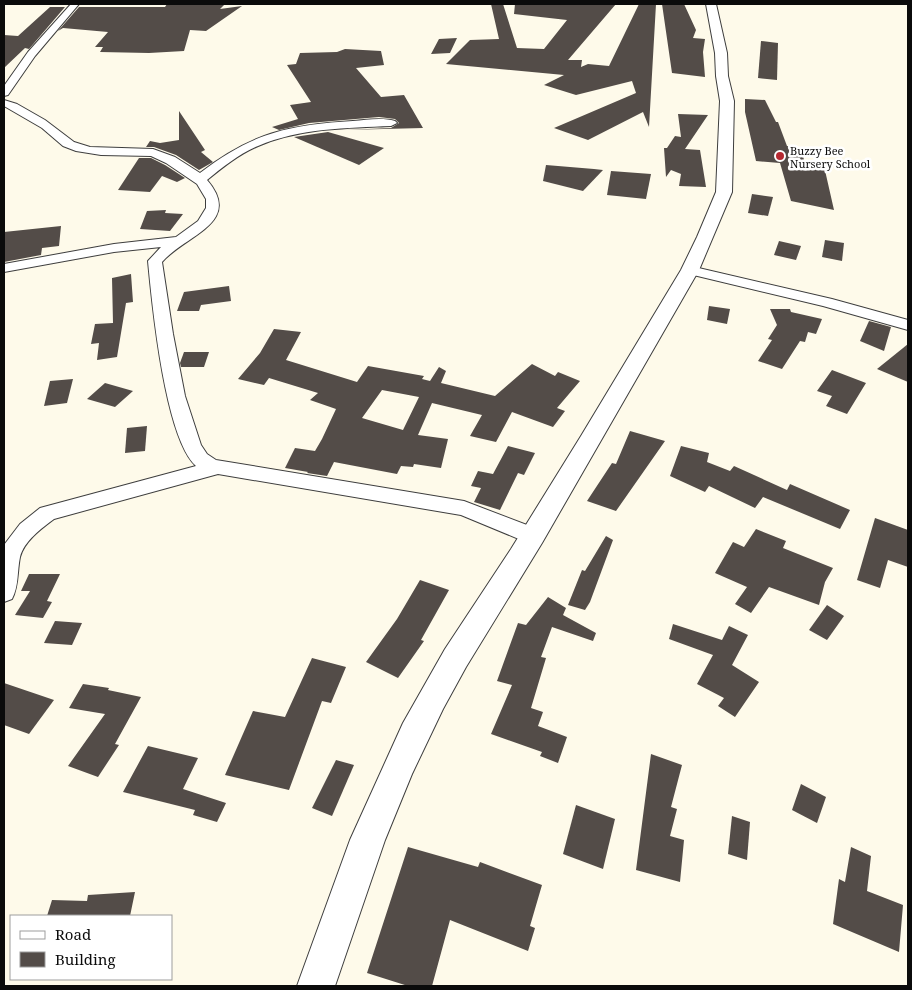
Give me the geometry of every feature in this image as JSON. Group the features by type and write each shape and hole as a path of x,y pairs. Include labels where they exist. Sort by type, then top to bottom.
{"street":[{"path":"4,93 31,54 75,4"},
{"path":"316,986 351,880 431,700 472,630 533,536 690,270 706,237 724,192 727,101 722,76 721,53 711,4"},
{"path":"4,102 50,128 68,144 96,152 144,152 160,156 200,179 210,190 213,206 198,229 160,254 155,261 158,293 181,415 196,453 202,460 217,467 464,508 533,536"},
{"path":"200,179 242,149 263,140 322,128 391,123"},
{"path":"4,268 114,248 179,241"},
{"path":"690,270 827,302 908,325"},
{"path":"4,594 10,553 27,529 47,513 217,467"}],"building":[{"path":"167,4 225,4 220,9 242,6 206,31 190,30 184,51 149,53 100,52 103,47 95,47 108,32 63,28 58,31 79,7 165,7"},
{"path":"491,4 503,4 517,48 544,49 567,20 514,14 515,4 616,4 568,60 582,60 581,67 588,64 609,66 639,4 656,4 649,127 643,112 588,140 554,128 636,93 632,81 576,95 544,85 564,75 446,64 470,40 499,39"},
{"path":"662,4 684,4 696,30 693,38 705,39 703,52 705,77 672,73"},
{"path":"50,7 65,7 29,49 25,48 4,68 4,35 18,36"},
{"path":"457,38 450,53 431,54 439,39"},
{"path":"761,41 778,43 777,80 758,78"},
{"path":"345,49 381,51 384,65 356,68 381,97 404,95 423,128 344,130 391,128 399,123 395,119 379,117 309,123 279,130 272,127 298,119 290,105 311,102 287,65 296,64 300,53 337,52"},
{"path":"745,99 765,100 776,122 778,122 787,146 803,148 804,164 824,166 834,210 791,201 780,163 756,161 745,112"},
{"path":"179,111 205,150 201,152 213,162 199,170 176,155 154,147 146,147 150,141 160,143 179,140"},
{"path":"678,114 708,115 685,149 700,150 706,187 679,186 681,174 671,170 666,177 664,148 667,148 675,136 681,137"},
{"path":"328,132 384,148 359,165 294,137"},
{"path":"139,158 151,158 185,178 177,182 162,176 150,192 118,190"},
{"path":"546,165 603,170 583,191 543,181"},
{"path":"611,171 651,174 646,199 607,195"},
{"path":"752,194 773,197 768,216 748,213"},
{"path":"166,210 165,213 183,214 170,231 140,229 147,211"},
{"path":"61,226 59,246 42,248 41,255 4,262 4,232"},
{"path":"825,240 844,243 842,261 822,257"},
{"path":"779,241 801,246 796,260 774,255"},
{"path":"131,274 133,302 126,303 117,357 97,360 99,343 91,344 95,324 113,323 112,278"},
{"path":"229,286 231,301 201,305 199,311 177,311 184,292"},
{"path":"709,306 730,309 727,324 707,320"},
{"path":"770,309 790,309 791,312 822,319 816,334 808,332 805,342 800,341 782,369 758,361 772,340 768,339 777,325"},
{"path":"869,321 891,327 884,351 860,341"},
{"path":"274,329 301,332 286,360 357,382 368,366 424,376 422,379 430,381 439,367 446,371 441,383 495,396 532,364 555,376 558,372 580,381 557,408 565,411 553,427 512,412 496,442 470,436 482,415 432,403 418,435 448,439 441,468 414,464 413,467 401,466 397,474 334,462 327,476 285,468 295,448 315,451 336,409 310,400 318,393 269,378 264,385 238,379 260,353","holes":["382,390 419,397 403,430 362,418"]},
{"path":"908,344 908,382 877,369"},
{"path":"184,352 209,352 204,367 181,367 180,363"},
{"path":"832,370 866,383 847,414 826,406 832,396 817,391"},
{"path":"73,379 67,403 44,406 50,381"},
{"path":"105,383 133,391 115,407 87,399"},
{"path":"147,426 145,451 125,453 127,428"},
{"path":"630,431 665,441 616,511 587,501 612,463 616,464"},
{"path":"508,446 535,453 524,475 518,473 500,510 474,502 481,488 471,486 478,471 493,474"},
{"path":"681,446 709,453 707,462 730,471 734,466 787,490 790,484 850,510 840,529 763,497 755,508 709,486 705,492 670,476"},
{"path":"875,518 908,530 908,567 888,560 880,588 857,580"},
{"path":"756,529 786,541 783,548 833,568 825,582 819,605 769,587 751,613 735,604 747,587 715,573 733,542 744,547"},
{"path":"606,536 613,540 590,602 585,610 568,605 582,570 585,571"},
{"path":"29,574 60,574 47,601 52,602 43,618 15,615 30,591 21,591"},
{"path":"420,580 449,590 421,640 424,641 398,678 366,662 397,619"},
{"path":"548,597 566,608 563,615 596,633 593,641 552,627 541,657 546,658 531,708 543,712 538,726 567,737 558,763 540,756 542,752 491,734 512,685 497,681 518,623 526,625"},
{"path":"827,605 844,616 827,640 809,630"},
{"path":"55,621 82,623 72,645 44,643"},
{"path":"673,624 722,640 729,626 748,635 732,665 759,682 735,717 718,706 724,698 697,684 713,655 669,639"},
{"path":"312,658 346,667 331,703 322,701 289,790 225,775 253,711 285,717"},
{"path":"4,683 54,700 29,734 4,725"},
{"path":"83,684 109,688 108,690 141,697 115,744 119,745 98,777 68,766 105,714 69,708"},
{"path":"148,746 198,758 183,789 226,803 217,822 193,815 195,810 123,792"},
{"path":"651,754 682,765 671,807 677,809 670,836 684,840 680,882 636,870"},
{"path":"336,760 354,765 332,816 312,808"},
{"path":"801,784 826,797 817,823 792,810"},
{"path":"576,805 615,819 603,869 563,854"},
{"path":"732,816 750,822 747,860 728,854"},
{"path":"408,847 478,867 480,862 542,885 530,926 535,928 528,951 450,920 432,986 408,986 367,973"},
{"path":"851,847 871,856 867,891 903,905 899,952 833,924 839,879 845,882"},
{"path":"135,892 130,915 47,915 52,900 87,901 88,895"}],"place":[{"name":"Buzzy Bee Nursery School","path":"780,156"}]}
